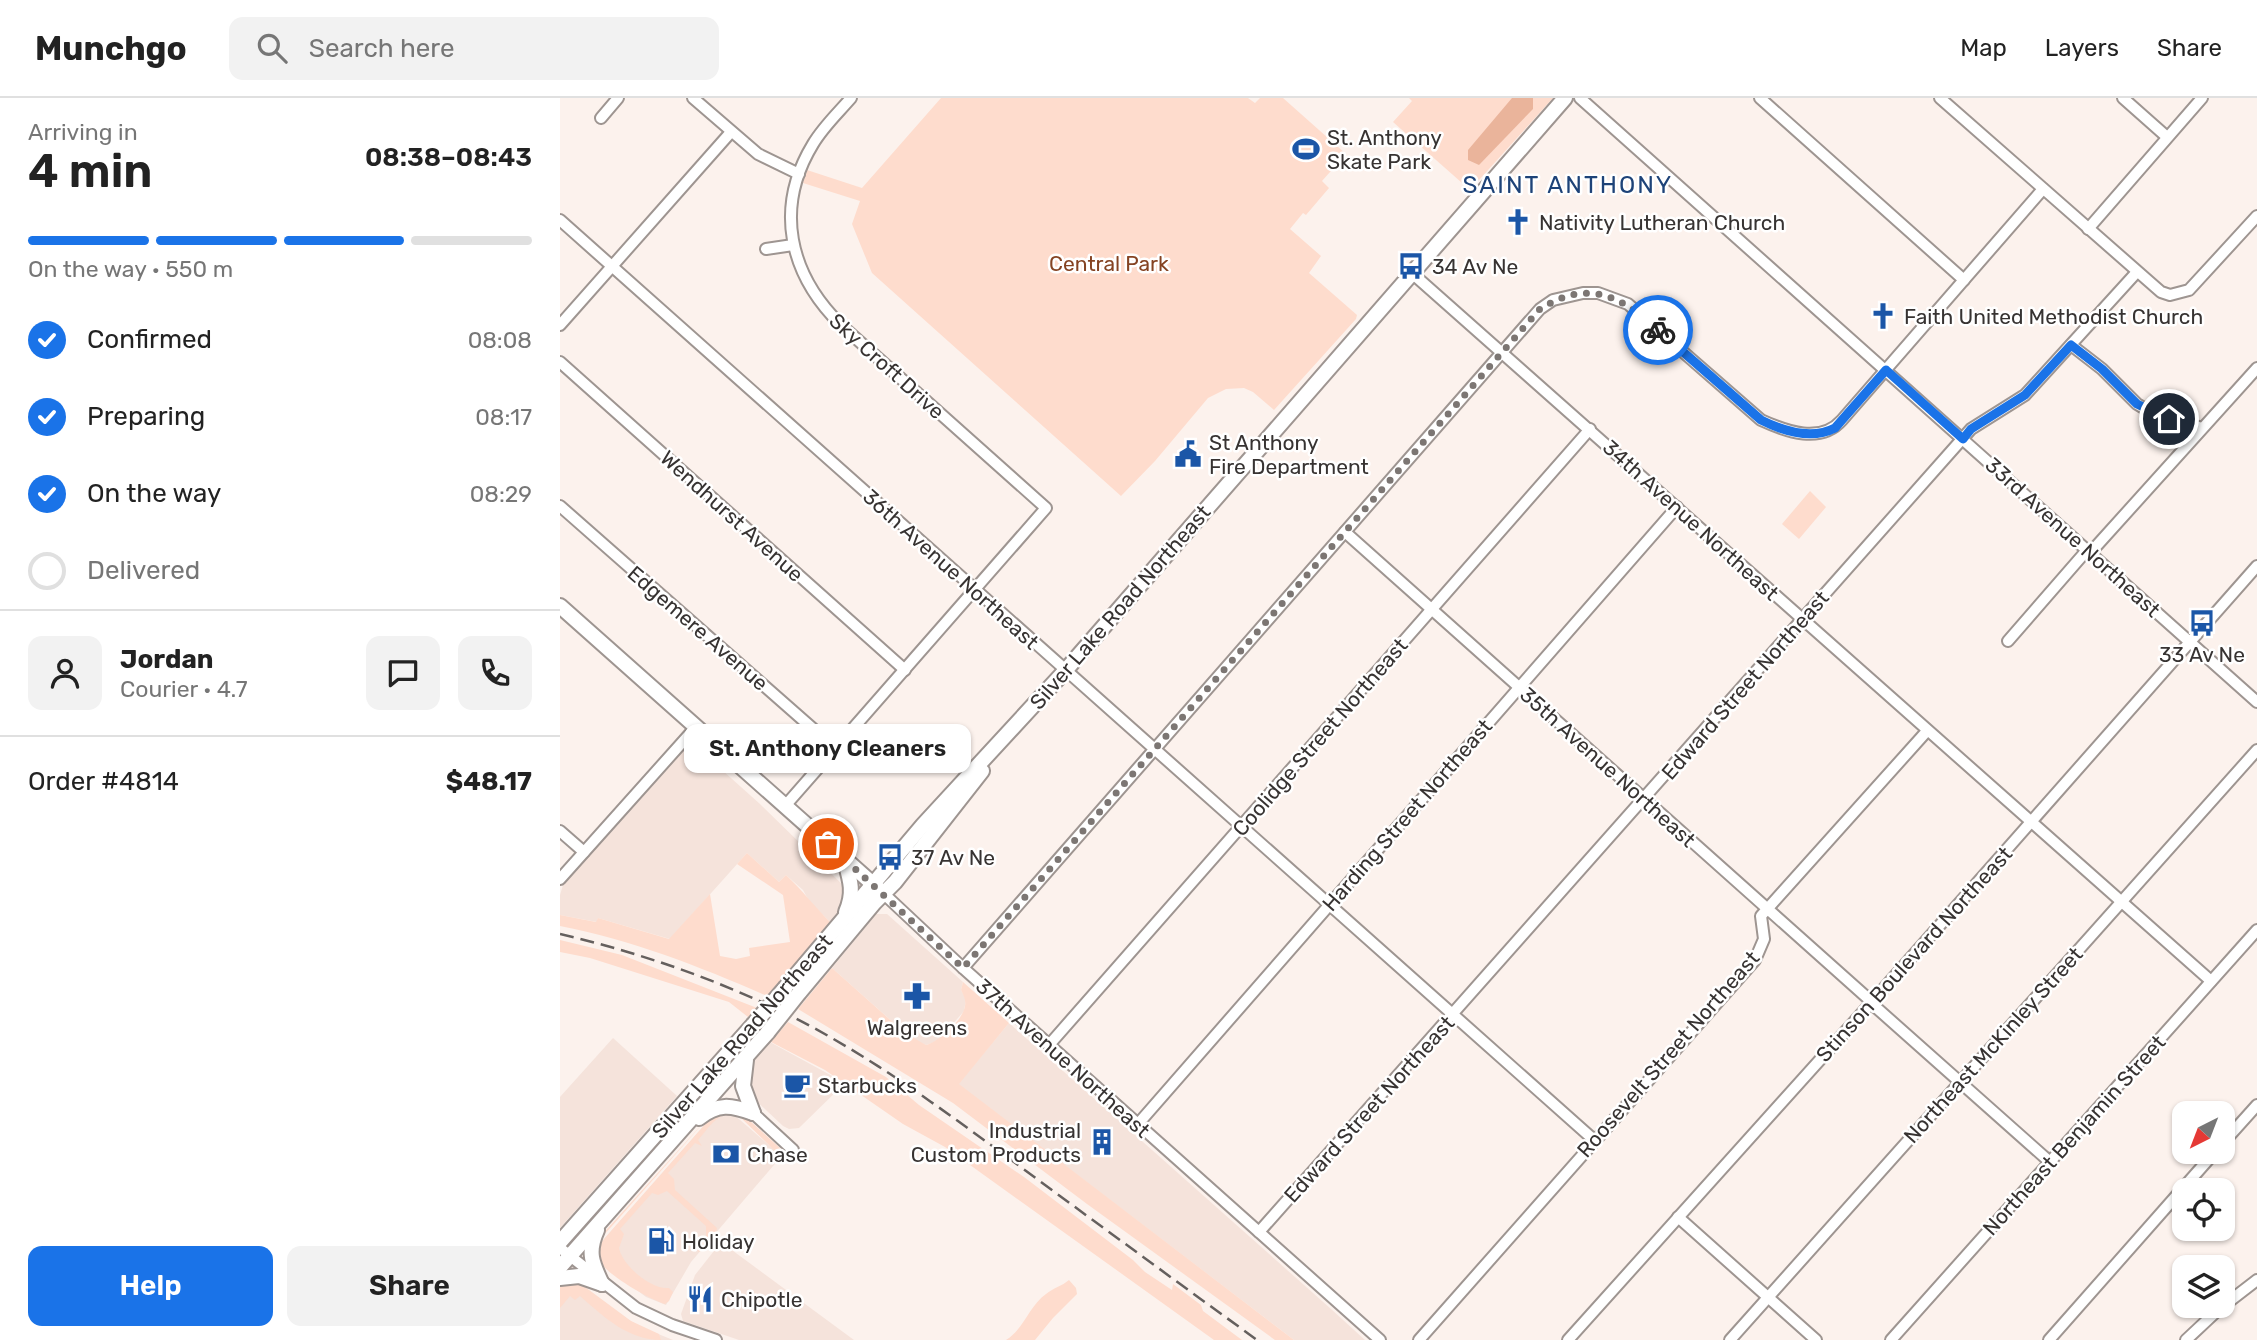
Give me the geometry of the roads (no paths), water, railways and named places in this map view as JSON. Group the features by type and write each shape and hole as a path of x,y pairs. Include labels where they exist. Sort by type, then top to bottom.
{"main road":[{"name":"Silver Lake Road Northeast","path":"560,1242 753,1025 793,990 841,922 878,889 975,766 1065,671 1565,98"},
{"name":"37th Avenue Northeast","path":"560,606 878,889"},
{"path":"841,922 853,892 844,858"},
{"path":"563,1257 600,1222 768,1032 793,990 878,889"},
{"path":"727,1055 723,1072 726,1081 732,1093 753,1113"},
{"path":"747,1056 743,1083 753,1113"},
{"path":"680,1133 710,1109 720,1106 735,1106 753,1113"},
{"path":"600,1222 591,1243 590,1254 603,1284"},
{"path":"560,1279 579,1276 603,1284"}],"street":[{"path":"601,118 618,98"},
{"path":"693,98 758,154 799,174"},
{"name":"Sky Croft Drive","path":"851,98 815,141 799,174 792,204 793,245 801,271 825,310 1046,508 975,590"},
{"name":"33rd Avenue Northeast","path":"1580,98 2257,702"},
{"path":"1760,98 1964,280"},
{"path":"1940,98 2136,273 2161,292 2170,295 2189,290 2257,216"},
{"path":"2123,98 2167,137"},
{"path":"2088,229 2202,98"},
{"path":"560,325 731,132"},
{"path":"963,968 1540,309 1553,300 1583,293 1614,297 1640,313 1761,420 1774,426 1814,435 1825,433 1835,428 2043,190"},
{"name":"36th Avenue Northeast","path":"560,220 1594,1140"},
{"path":"766,248 793,245"},
{"name":"Edward Street Northeast","path":"1259,1232 1971,429 2025,395 2136,273"},
{"name":"34th Avenue Northeast","path":"1413,274 2211,981"},
{"path":"2071,345 2102,369 2137,404 2152,413 2202,428"},
{"name":"Wendhurst Avenue","path":"560,362 905,670"},
{"path":"2008,641 2257,368"},
{"name":"Coolidge Street Northeast","path":"1049,1045 1590,429"},
{"name":"Edgemere Avenue","path":"560,506 836,749"},
{"name":"Harding Street Northeast","path":"1139,1125 1677,507"},
{"name":"35th Avenue Northeast","path":"1345,532 2050,1162"},
{"name":"Stinson Boulevard Northeast","path":"1568,1340 2257,566"},
{"path":"785,806 975,590"},
{"path":"560,879 696,727"},
{"path":"1769,909 1927,731"},
{"name":"Northeast McKinley Street","path":"1730,1340 2257,750"},
{"path":"560,830 584,852"},
{"name":"37th Avenue Northeast","path":"878,889 1380,1340"},
{"name":"Roosevelt Street Northeast","path":"1419,1340 1755,960 1764,939 1761,916 1769,909"},
{"name":"Northeast Benjamin Street","path":"1891,1340 2257,930"},
{"path":"2235,1130 2257,1105"},
{"path":"753,1113 793,1150"},
{"path":"2049,1340 2205,1164"},
{"path":"1678,1217 1816,1340"},
{"path":"563,1257 647,1314 716,1340"},
{"path":"2186,1340 2218,1310 2257,1280"}],"railway":[{"path":"560,934 650,959 708,979 793,1017 851,1049 961,1123 1257,1340"}],"place":[{"name":"St. Anthony Skate Park","path":"1306,149"},
{"name":"Nativity Lutheran Church","path":"1518,222"},
{"name":"34 Av Ne","path":"1411,266"},
{"name":"Faith United Methodist Church","path":"1883,316"},
{"name":"St Anthony Fire Department","path":"1188,454"},
{"name":"33 Av Ne","path":"2202,623"},
{"name":"St. Anthony Cleaners","path":"828,844"},
{"name":"37 Av Ne","path":"890,857"},
{"name":"Walgreens","path":"917,996"},
{"name":"Starbucks","path":"797,1085"},
{"name":"Industrial Custom Products","path":"1102,1142"},
{"name":"Chase","path":"726,1154"},
{"name":"Holiday","path":"661,1241"},
{"name":"Chipotle","path":"700,1299"}],"district":[{"name":"SAINT ANTHONY","path":"1568,185"}],"park label":[{"name":"Central Park","path":"1109,263"}]}
